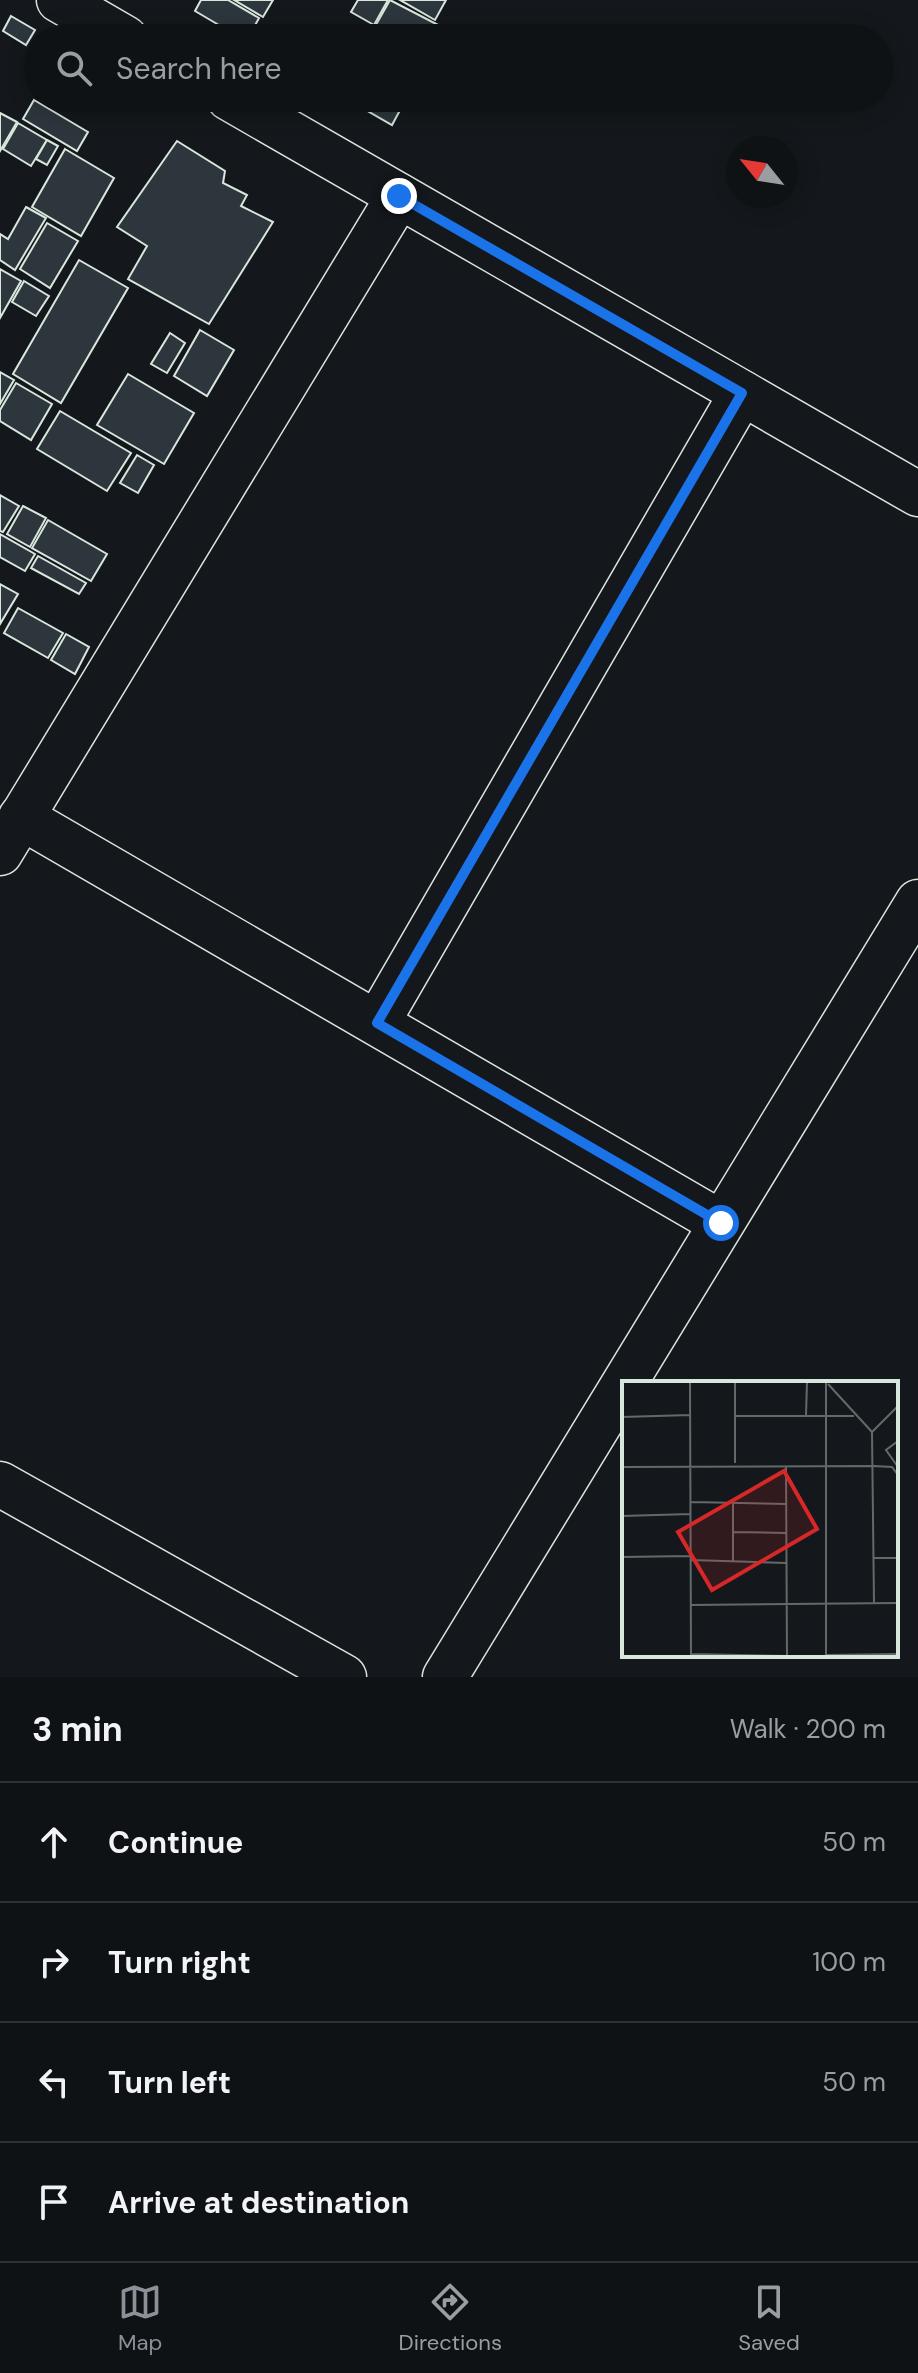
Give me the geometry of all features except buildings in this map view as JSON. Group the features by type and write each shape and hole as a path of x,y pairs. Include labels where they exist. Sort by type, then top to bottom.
{"street":[{"path":"59,0 101,24"},
{"path":"253,112 918,494"},
{"path":"399,196 11,835 377,1023 721,1223"},
{"path":"377,1023 742,393"},
{"path":"625,1381 918,902"},
{"path":"445,1677 622,1386"},
{"path":"0,1484 344,1677"}],"route":[{"path":"399,196 742,393 377,1023 721,1223"}]}
